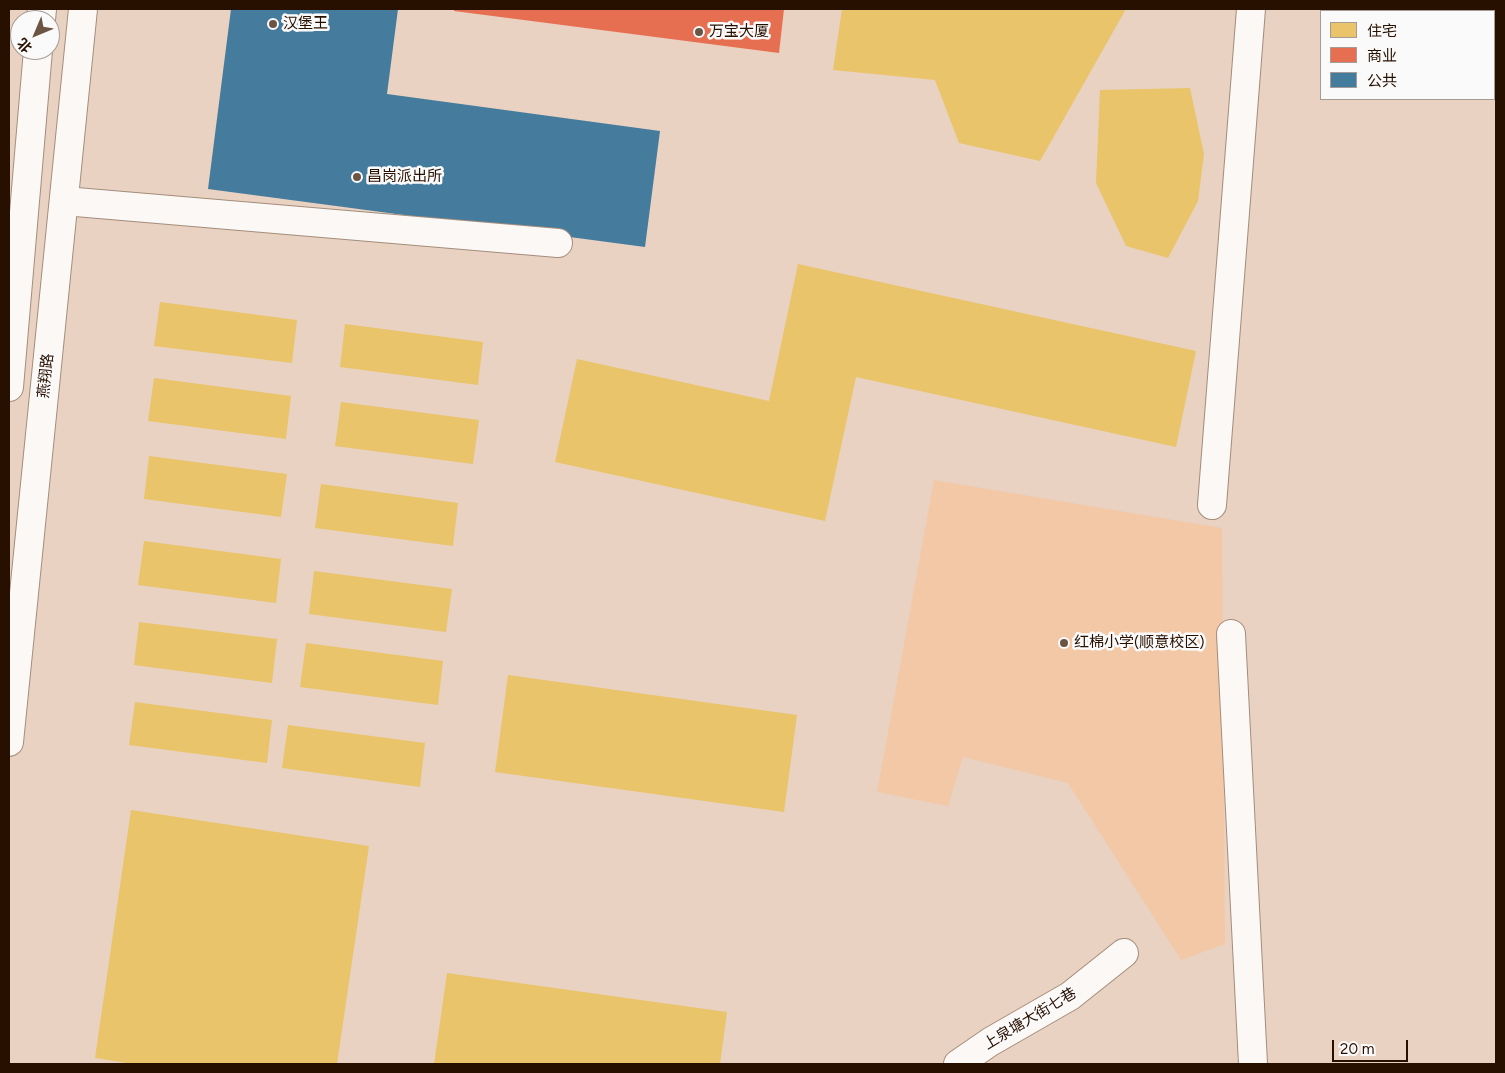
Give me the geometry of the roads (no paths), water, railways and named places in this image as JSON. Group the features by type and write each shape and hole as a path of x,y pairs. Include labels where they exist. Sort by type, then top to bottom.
{"main road":[{"name":"燕翔路","path":"9,742 83,9"},
{"path":"1212,505 1251,9"},
{"path":"9,387 11,342 37,60"},
{"path":"64,201 558,243"},
{"path":"1231,634 1253,1064"},
{"name":"上泉塘大街七巷","path":"958,1064 990,1042 1070,996 1124,952"}],"place":[{"name":"汉堡王","path":"273,24"},
{"name":"万宝大厦","path":"699,32"},
{"name":"昌岗派出所","path":"357,177"},
{"name":"红棉小学(顺意校区)","path":"1064,643"}]}
